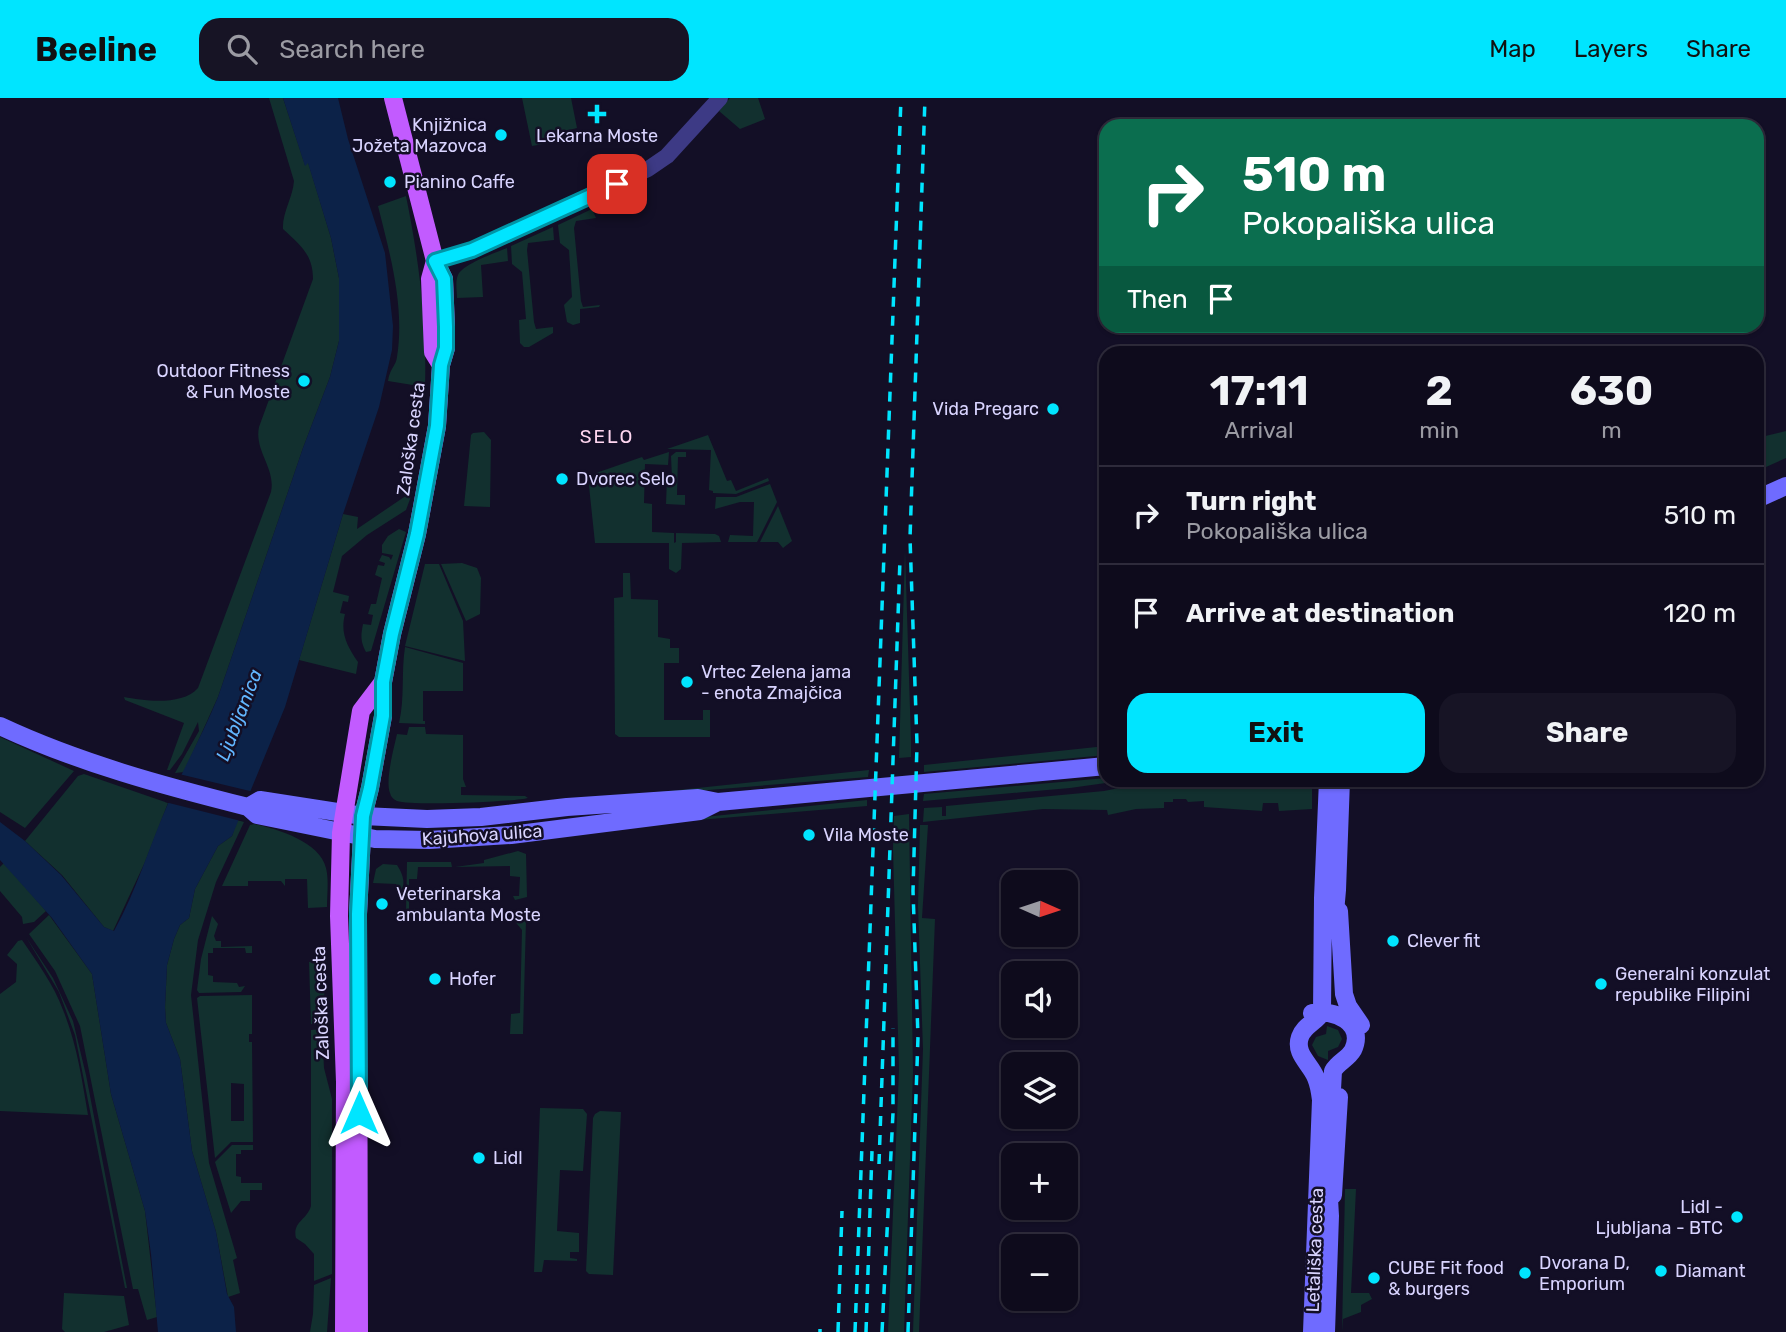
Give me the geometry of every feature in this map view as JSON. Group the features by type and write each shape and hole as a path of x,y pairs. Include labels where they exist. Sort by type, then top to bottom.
{"main road":[{"name":"Zaloška cesta","path":"359,1332 358,914 361,837 383,716 383,682 392,634 428,480 438,416 441,365 446,348 444,279 435,261 393,98"},
{"path":"1764,496 1786,486"},
{"name":"Zaloška cesta","path":"344,1332 345,1124 339,916 341,833 361,711 383,682"},
{"name":"Kajuhova ulica","path":"0,726 47,747 170,786 248,807 257,816 361,837 429,840 511,835 700,811 718,802"},
{"name":"Kajuhova ulica","path":"248,807 260,800 363,816 447,818 698,798 718,802 1099,767"},
{"name":"Letališka cesta","path":"1319,1331 1330,1216 1328,1194 1339,1072 1336,1066 1349,1056 1354,1045 1353,1029 1342,1016 1335,998 1333,980 1330,787"},
{"name":"Letališka cesta","path":"1319,1331 1318,1172 1321,1100 1317,1079 1300,1051 1300,1037 1314,1014 1330,894"},
{"name":"Letališka cesta","path":"1330,894 1344,994 1348,1006 1362,1026 1364,1038 1361,1054 1339,1072"},
{"path":"1314,1014 1342,1016"},
{"name":"Letališka cesta","path":"1314,1014 1294,1030 1290,1047 1292,1057 1310,1090 1314,1156 1318,1172"},
{"path":"1311,1067 1339,1072"}],"street":[{"path":"435,261 472,250 648,169 667,156 720,98"}],"green space":[{"path":"269,98 283,98 305,165 308,162 331,238 339,278 339,341 330,377 218,697 184,772 175,773 199,731 198,722 182,754 170,770 167,770 184,723 125,700 124,697 152,701 173,700 183,698 198,688 271,492 271,475 259,444 259,427 313,279 308,256 283,229 294,181"},
{"path":"522,98 571,98 577,128 565,131 565,135 554,137 555,142 532,146"},
{"path":"730,98 758,98 765,119 740,129 719,111"},
{"path":"406,196 421,292 425,387 388,381 397,357 398,300 378,206"},
{"path":"592,209 596,218 576,221 574,228 583,307 600,305 580,309 580,323 573,325 567,322 564,305 572,297 569,250 560,243 558,225"},
{"path":"553,227 554,240 528,243 527,250 536,329 553,327 553,333 529,347 524,347 520,343 519,320 526,319 522,272 512,264 511,246"},
{"path":"507,248 508,261 481,265 483,297 457,298 457,281 461,271 480,259"},
{"path":"1786,431 1786,458 1764,468 1764,436"},
{"path":"484,432 491,440 490,507 464,506 471,435"},
{"path":"708,435 727,481 731,480 736,491 768,478 769,481 736,494 713,493 709,490 711,450 667,449"},
{"path":"669,452 668,465 645,464 644,503 652,504 652,532 674,533 674,543 676,533 715,534 721,542 682,543 681,569 676,573 669,569 669,543 595,543 589,486 596,473 642,457 644,460"},
{"path":"676,452 686,452 686,457 678,457 677,495 685,495 685,505 666,504 667,478 672,478 671,456"},
{"path":"770,484 777,502 757,542 728,542 730,535 753,536 754,502 740,502 715,509 716,497 736,497"},
{"path":"413,491 406,510 367,535 342,556 333,592 349,596 348,602 343,601 340,613 345,614 343,627 346,639 358,662 356,674 299,660 343,514 358,517 357,529"},
{"path":"778,506 792,541 783,548 778,542 760,542"},
{"path":"399,529 406,532 371,651 366,652 362,638 363,624 371,625 373,615 368,614 371,604 376,604 382,578 375,575 378,565 384,566 385,563 379,561 382,555 391,560 393,555 382,553 382,545 388,536"},
{"path":"905,550 911,757 899,758"},
{"path":"462,563 477,568 481,578 480,614 466,621 441,564"},
{"path":"425,564 439,564 463,621 465,661 405,646"},
{"path":"623,573 630,573 631,599 658,600 658,637 670,639 670,648 679,648 679,663 664,663 664,720 703,720 703,710 710,710 710,737 619,737 615,734 614,598 623,597"},
{"path":"405,647 463,663 463,691 423,691 425,724 399,723"},
{"path":"409,727 425,727 426,734 463,735 463,779 466,787 461,787 461,795 528,798 440,803 396,800 391,796 389,787 390,764 397,734 407,735"},
{"path":"0,737 74,771 25,828 0,812"},
{"path":"1099,747 1099,756 924,772 924,765"},
{"path":"869,770 868,777 621,796"},
{"path":"84,774 168,803 145,862 113,931 104,927 62,875 25,841 78,776"},
{"path":"1099,779 1099,784 1070,788 923,801 924,794"},
{"path":"1124,787 1312,787 1312,809 1279,811 1278,803 1263,803 1262,811 1204,807 1204,801 1173,799 1173,802 1164,802 1164,808 1136,809 1108,815 1107,810 1043,809 923,822 924,808 942,807 942,816 946,816 946,806"},
{"path":"867,800 867,806 638,824"},
{"path":"909,814 913,1072 904,1332 888,1332 899,1070 894,816"},
{"path":"237,820 244,822 216,882 198,940 191,995 209,1163 237,1258 233,1260 240,1293 228,1297 216,1232 192,1151 180,1059 166,1023 165,1007 167,965 174,939 180,925 189,918 195,889 218,846 232,836"},
{"path":"250,825 286,833 316,851 326,868 327,907 308,908 307,879 285,879 285,886 281,881 248,881 248,886 222,886"},
{"path":"920,825 928,825 922,918 935,919 919,1332 913,1332 923,1049 918,906"},
{"path":"518,851 526,854 527,897 515,900 513,896 519,896 520,877 510,876 510,866 455,867 484,863 484,860"},
{"path":"407,862 451,862 452,867 418,867 417,879 409,879 409,909 420,909 422,914 406,914"},
{"path":"4,863 46,911 34,922 23,924 22,917 0,891 0,867"},
{"path":"383,864 397,865 403,882 400,892 396,884 373,883 376,869"},
{"path":"49,915 92,974 111,1094 145,1211 157,1317 147,1320 138,1289 133,1289 80,1026 55,971 29,934"},
{"path":"516,915 526,920 523,1034 510,1034 511,1014 520,1013 522,930 513,919"},
{"path":"212,916 218,924 214,936 216,941 221,941 221,947 252,946 252,953 246,953 245,948 213,948 213,953 208,953 208,975 213,976 213,982 245,986 241,992 199,993 197,990 201,959"},
{"path":"26,937 53,978 73,1021 127,1288 75,1035 59,992"},
{"path":"22,940 50,983 68,1023 88,1115 0,1111 0,994 16,982 17,964 7,955 18,941"},
{"path":"327,959 322,1024 311,1024 309,962"},
{"path":"252,995 252,1034 249,1034 249,1042 252,1042 253,1142 231,1142 215,1158 197,998","holes":["231,1083 244,1084 244,1121 231,1121"]},
{"path":"1327,1026 1338,1030 1342,1039 1338,1047 1328,1051 1328,1060 1318,1056 1312,1045 1316,1037 1326,1034"},
{"path":"322,1029 324,1068 332,1099 332,1274 314,1281 314,1254 296,1238 295,1233 311,1206 311,1030"},
{"path":"540,1108 583,1109 587,1114 583,1171 560,1170 557,1231 579,1233 579,1252 570,1252 570,1258 577,1261 544,1260 542,1272 534,1272"},
{"path":"600,1111 621,1112 613,1275 589,1274 586,1271 593,1118"},
{"path":"232,1145 253,1145 253,1150 241,1150 241,1154 236,1154 236,1176 241,1177 241,1183 262,1183 262,1190 250,1190 250,1201 241,1201 231,1213 215,1162"},
{"path":"1345,1189 1356,1189 1351,1293 1369,1293 1372,1299 1361,1305 1361,1312 1343,1319 1342,1332"},
{"path":"331,1278 327,1332 310,1332 314,1285"},
{"path":"64,1293 124,1296 129,1325 104,1332 65,1332 62,1329"}],"water":[{"name":"Ljubljanica","path":"283,98 338,98 348,139 385,253 393,326 392,350 379,407 343,514 285,707 232,836 218,846 195,889 189,918 180,925 167,965 166,1023 180,1059 192,1151 216,1232 227,1294 234,1307 236,1332 158,1332 145,1211 111,1094 92,974 52,918 0,860 0,822 61,875 104,927 114,931 136,885 167,806 218,697 330,377 339,341 339,278 331,238 308,163 305,166"}],"pier":[{"path":"179,774 254,792 241,821 165,802"}],"railway":[{"path":"855,1332 901,98"},
{"path":"908,1332 918,1037 913,891 917,744 910,538 925,98"},
{"path":"879,1164 900,559"},
{"path":"882,1332 893,1113 893,1028"},
{"path":"866,1332 872,1151"},
{"path":"838,1332 842,1211"}],"place":[{"name":"Lekarna Moste","path":"597,114"},
{"name":"Knjižnica Jožeta Mazovca","path":"501,135"},
{"name":"Pianino Caffe","path":"390,182"},
{"name":"Outdoor Fitness & Fun Moste","path":"304,381"},
{"name":"Vida Pregarc","path":"1053,409"},
{"name":"Dvorec Selo","path":"562,479"},
{"name":"Vrtec Zelena jama - enota Zmajčica","path":"687,682"},
{"name":"Vila Moste","path":"809,835"},
{"name":"Veterinarska ambulanta Moste","path":"382,904"},
{"name":"Clever fit","path":"1393,941"},
{"name":"Hofer","path":"435,979"},
{"name":"Generalni konzulat republike Filipini","path":"1601,984"},
{"name":"Lidl","path":"479,1158"},
{"name":"Lidl - Ljubljana - BTC","path":"1737,1217"},
{"name":"Diamant","path":"1661,1271"},
{"name":"Dvorana D, Emporium","path":"1525,1273"},
{"name":"CUBE Fit food & burgers","path":"1374,1278"}],"district":[{"name":"SELO","path":"607,436"}],"route":[{"path":"359,1113 358,914 363,816 383,716 383,682 392,634 417,534 437,426 446,327 444,279 435,261 472,250 617,184"}]}
